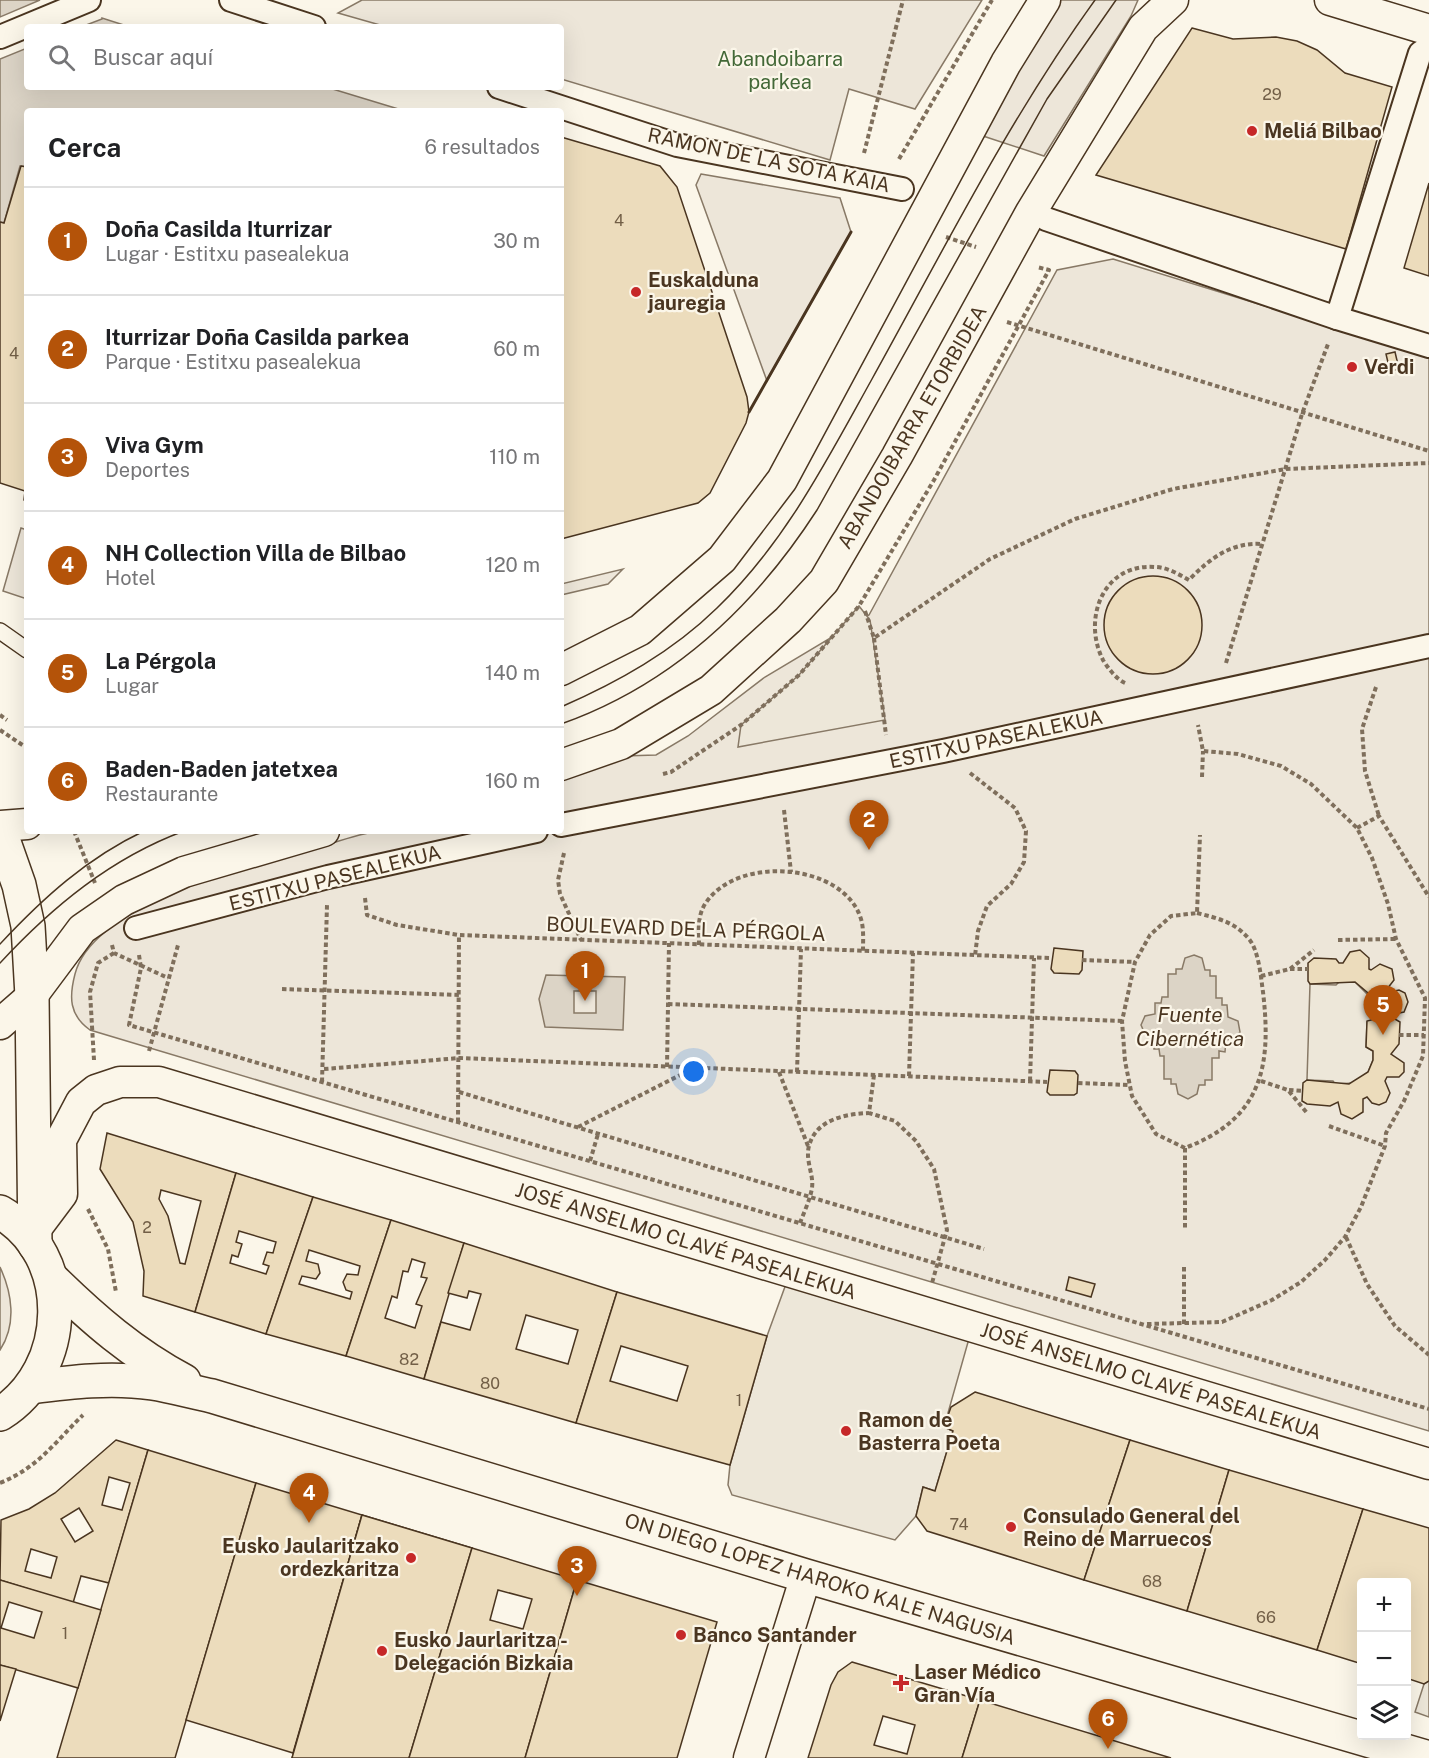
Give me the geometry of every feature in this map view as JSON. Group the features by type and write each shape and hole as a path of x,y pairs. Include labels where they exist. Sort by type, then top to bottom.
{"main road":[{"path":"0,831 19,885 28,926 32,996 35,1237 51,1279 56,1307 54,1335 46,1362 31,1387 0,1414"},
{"path":"0,1212 35,1237"},
{"name":"ON DIEGO LOPEZ HAROKO KALE NAGUSIA","path":"51,1279 99,1325 153,1365 212,1396"},
{"name":"ON DIEGO LOPEZ HAROKO KALE NAGUSIA","path":"31,1387 92,1380 130,1381 153,1383 212,1396 806,1576 1429,1758"}],"street":[{"path":"30,24 89,0"},
{"path":"231,0 305,24"},
{"path":"564,668 640,630 722,559 782,480 1006,63 1045,0"},
{"name":"ABANDOIBARRA ETORBIDEA","path":"564,764 621,744 711,690 788,620 824,581 897,456 1031,212 1143,28 1173,0"},
{"path":"1330,0 1429,30"},
{"path":"0,37 24,27"},
{"path":"1337,318 1420,53 1429,47"},
{"name":"RAMON DE LA SOTA KAIA","path":"508,90 563,108"},
{"name":"RAMON DE LA SOTA KAIA","path":"564,108 677,145 893,187"},
{"path":"1046,219 1337,318 1429,346"},
{"name":"ESTITXU PASEALEKUA","path":"564,824 944,751 1418,648"},
{"path":"0,826 24,824"},
{"path":"0,1024 32,996 82,929 124,900 184,872 314,834"},
{"name":"ESTITXU PASEALEKUA","path":"136,928 328,877 523,834"},
{"name":"JOSÉ ANSELMO CLAVÉ PASEALEKUA","path":"96,1090 120,1082 159,1082 1429,1464"},
{"path":"35,1237 62,1194 62,1140 81,1102 96,1090"},
{"path":"749,1758 806,1576"}],"lane":[{"path":"0,630 24,648"}],"path":[{"path":"858,180 876,97 903,0"},
{"path":"893,187 992,0"},
{"path":"1217,691 1302,414 1337,318"},
{"path":"1003,320 1302,414 1429,451"},
{"path":"874,638 990,559 1075,519 1173,489 1286,469 1429,463"},
{"path":"1130,684 1121,681 1107,667 1093,632 1100,597 1108,584 1138,568 1155,567 1172,570 1189,580 1222,552 1238,546 1262,544"},
{"path":"865,611 874,638 888,762"},
{"path":"1418,648 1377,683 1362,729 1365,771 1379,816 1429,897"},
{"path":"1192,697 1203,751 1202,777"},
{"path":"0,715 8,720"},
{"path":"0,730 24,746"},
{"path":"944,751 1015,808 1026,831 1024,862 1011,884 987,906 978,931 975,956"},
{"path":"1141,1324 1222,1322 1272,1300 1301,1282 1345,1237 1361,1207 1385,1146 1386,1133 1404,1101 1423,1056 1427,997 1396,939 1388,904 1372,858 1357,828 1311,784 1281,766 1238,754 1203,751"},
{"path":"781,782 791,872"},
{"path":"1357,828 1379,816"},
{"path":"1197,913 1200,835"},
{"path":"565,849 558,880 560,894 581,940"},
{"name":"BOULEVARD DE LA PÉRGOLA","path":"362,870 367,915 397,925 459,935 1051,958"},
{"path":"699,945 699,922 704,906 724,885 746,874 780,870 806,874 830,885 850,900 861,918 863,951"},
{"path":"322,1082 328,877"},
{"path":"1197,913 1228,921 1250,941 1261,976 1268,1028 1261,1081 1239,1116 1213,1138 1185,1148 1156,1134 1132,1096 1122,1021 1135,962 1150,935 1171,916 1197,913"},
{"path":"136,928 141,968 129,1025 1429,1409"},
{"path":"458,1122 459,935"},
{"path":"1338,940 1396,939"},
{"path":"667,1067 669,943"},
{"path":"797,1072 801,949"},
{"path":"1290,969 1314,950"},
{"path":"96,1090 90,992 98,963 114,953"},
{"path":"909,1076 913,953"},
{"path":"1030,1081 1034,958"},
{"path":"1082,960 1135,962"},
{"path":"1261,976 1290,969 1308,969"},
{"path":"282,989 459,995"},
{"path":"668,1004 1122,1021"},
{"path":"1399,1035 1424,1035"},
{"path":"324,1069 460,1058 1047,1082"},
{"path":"578,1127 695,1068"},
{"path":"778,1071 809,1146 813,1186 800,1223"},
{"path":"869,1113 874,1075"},
{"path":"1261,1081 1288,1090 1303,1091"},
{"path":"1078,1083 1130,1085"},
{"path":"1288,1090 1307,1113"},
{"path":"459,1092 984,1249"},
{"path":"809,1146 830,1119 849,1114 869,1113 895,1121 916,1141 934,1168 947,1230 924,1313"},
{"path":"1329,1126 1385,1146"},
{"path":"590,1161 598,1134"},
{"path":"1185,1148 1185,1229"},
{"path":"86,1206 108,1249 118,1300"},
{"path":"1345,1237 1367,1284 1395,1326 1429,1355"},
{"path":"1184,1267 1184,1324"},
{"path":"0,1483 39,1460 88,1412"}],"green space":[{"name":"Abandoibarra parkea","path":"362,0 982,0 915,109 849,89 830,160 564,80 564,24 376,24 338,13"},
{"path":"1058,0 1138,0 1131,16 1044,156 983,136"},
{"path":"701,174 840,198 851,232 767,381 696,185"},
{"path":"1113,259 1429,357 1429,1431 90,1030 78,1018 72,1005 72,990 75,974 88,949 111,927 142,908 215,877 362,834 564,834 564,779 623,756 656,755 688,736 765,677 869,615 1057,270"},
{"path":"21,528 24,529 24,598 3,591"},
{"path":"623,569 608,584 564,594 564,583"},
{"path":"0,1267 10,1298 11,1319 0,1350"}],"shaded area":[{"path":"859,606 870,620 885,720 738,747 741,725 799,675"},
{"path":"1340,981 1355,982 1372,999 1375,1019 1367,1022 1366,1047 1373,1051 1373,1060 1368,1072 1354,1083 1335,1084 1333,1081 1307,1080 1310,984 1336,985"},
{"path":"790,1273 972,1328 944,1427 953,1431 935,1491 923,1487 916,1516 895,1540 732,1495 728,1485 730,1465 767,1336"},
{"path":"1429,1681 1429,1717 1415,1712 1424,1684"}],"water":[{"path":"0,0 40,0 0,17"},
{"path":"102,18 121,24 89,24"},
{"path":"24,49 24,90 336,90 395,108 24,108 24,167 20,166 4,223 0,222 0,59"},
{"name":"Fuente Cibernética","path":"1194,955 1202,958 1205,970 1210,970 1210,976 1216,976 1216,998 1222,998 1222,1005 1227,1005 1228,1017 1238,1021 1240,1032 1236,1038 1226,1040 1225,1052 1219,1051 1219,1058 1212,1058 1212,1080 1205,1080 1205,1085 1199,1085 1197,1094 1188,1099 1178,1094 1176,1084 1171,1084 1171,1079 1164,1079 1164,1056 1160,1056 1159,1049 1154,1049 1154,1037 1145,1034 1141,1025 1145,1016 1155,1014 1155,1003 1161,1003 1162,997 1168,997 1168,974 1176,974 1176,969 1182,969 1185,958"},
{"path":"546,975 625,977 623,1030 545,1027 539,999","holes":["574,991 596,991 596,1013 574,1013"]}],"building":[{"name":"Meliá Bilbao","path":"1192,28 1233,39 1276,37 1297,41 1317,50 1345,73 1392,87 1346,249 1096,175"},
{"name":"Euskalduna jauregia","path":"564,138 660,166 677,187 747,397 749,412 746,423 710,493 698,503 564,538"},
{"path":"21,166 24,166 24,491 0,483 0,222 4,223"},
{"path":"1429,183 1429,276 1404,268"},
{"path":"1395,352 1399,369 1390,371 1386,354"},
{"path":"1153,576 1172,580 1188,590 1198,606 1202,625 1198,644 1188,660 1172,670 1153,674 1134,670 1118,660 1108,644 1104,625 1108,606 1118,590 1134,580"},
{"path":"1054,948 1083,951 1082,970 1079,974 1054,973 1051,969"},
{"path":"1360,950 1369,958 1369,969 1380,964 1392,969 1394,980 1387,989 1390,992 1399,990 1405,993 1408,1002 1404,1012 1394,1014 1393,1018 1400,1022 1399,1044 1391,1054 1404,1063 1404,1072 1399,1077 1387,1077 1385,1081 1390,1093 1386,1102 1379,1105 1372,1103 1367,1097 1363,1099 1363,1112 1352,1119 1341,1114 1338,1102 1330,1106 1307,1104 1302,1101 1303,1083 1307,1080 1349,1084 1368,1072 1373,1060 1373,1051 1366,1047 1367,1021 1375,1019 1375,1008 1368,993 1355,982 1310,984 1308,963 1314,958 1336,959 1339,963 1343,963 1350,952"},
{"path":"1050,1070 1075,1071 1078,1075 1077,1093 1050,1095 1047,1092"},
{"path":"107,1133 236,1173 195,1312 143,1296 144,1271 133,1222 100,1169","holes":["161,1190 201,1201 185,1264 180,1263 168,1216 159,1199"]},
{"path":"236,1173 313,1197 266,1334 195,1312","holes":["239,1231 276,1242 273,1253 267,1252 263,1264 269,1266 266,1274 230,1263 232,1255 238,1257 242,1244 236,1242"]},
{"path":"313,1197 391,1220 346,1356 266,1334","holes":["309,1250 360,1266 358,1275 347,1274 343,1282 346,1290 352,1292 350,1299 299,1284 302,1276 316,1279 320,1273 318,1264 306,1261"]},
{"path":"391,1220 464,1243 424,1379 346,1356","holes":["412,1259 425,1263 421,1277 427,1278 416,1304 422,1306 415,1328 385,1318 392,1296 397,1298 403,1271 408,1272"]},
{"path":"464,1243 617,1292 576,1423 424,1379 441,1322 470,1330 481,1294 469,1291 467,1298 448,1293","holes":["526,1315 578,1330 568,1364 516,1349"]},
{"path":"1069,1277 1095,1284 1091,1297 1066,1290"},
{"path":"617,1292 767,1336 730,1465 576,1423","holes":["621,1346 688,1366 677,1401 610,1381"]},
{"path":"975,1392 1130,1440 1084,1580 927,1531 916,1516 923,1487 935,1491 953,1431 944,1427 951,1407"},
{"path":"116,1440 148,1450 109,1583 81,1576 73,1603 0,1580 1,1520 29,1509 55,1493","holes":["109,1477 130,1483 122,1510 102,1505","79,1508 93,1531 75,1542 61,1519","31,1549 57,1557 51,1578 25,1571"]},
{"path":"1130,1440 1229,1470 1187,1611 1084,1580"},
{"path":"148,1450 256,1483 175,1758 57,1758"},
{"path":"1229,1470 1363,1509 1317,1650 1187,1611"},
{"path":"256,1483 362,1515 293,1753 186,1720"},
{"path":"1363,1509 1429,1528 1429,1681 1424,1684 1411,1680 1411,1578 1357,1578 1357,1662 1317,1650"},
{"name":"Eusko Jaurlaritza - Delegación Bizkaia","path":"362,1515 472,1548 409,1758 292,1758"},
{"name":"Eusko Jaurlaritza - Delegación Bizkaia","path":"362,1515 472,1548 409,1758 292,1758"},
{"path":"472,1548 577,1580 525,1758 409,1758","holes":["498,1590 532,1599 523,1629 490,1620"]},
{"path":"0,1580 101,1610 78,1688 0,1665","holes":["9,1602 42,1612 34,1638 1,1628"]},
{"path":"577,1580 717,1622 677,1758 525,1758"},
{"path":"852,1662 980,1700 962,1758 808,1758 831,1685 838,1672","holes":["883,1716 915,1725 907,1754 874,1745"]},
{"path":"0,1665 16,1669 0,1721"},
{"path":"980,1700 1171,1758 962,1758"}],"tram line":[{"path":"564,706 644,665 682,639 717,608 764,556 821,470 1005,138 1095,0"},
{"path":"564,723 601,708 639,688 674,664 738,610 793,545 817,510 1047,99 1116,0"},
{"path":"0,944 67,880 85,866 138,834"},
{"path":"0,963 40,923 84,886 132,855 177,834"}],"wall":[{"path":"749,412 851,232"}],"place":[{"name":"Meliá Bilbao","path":"1252,131"},
{"name":"Euskalduna jauregia","path":"636,292"},
{"name":"Verdi","path":"1352,367"},
{"name":"Iturrizar Doña Casilda parkea","path":"869,850"},
{"name":"Doña Casilda Iturrizar","path":"585,1001"},
{"name":"La Pérgola","path":"1383,1035"},
{"name":"Ramon de Basterra Poeta","path":"846,1431"},
{"name":"NH Collection Villa de Bilbao","path":"309,1523"},
{"name":"Consulado General del Reino de Marruecos","path":"1011,1527"},
{"name":"Eusko Jaularitzako ordezkaritza","path":"411,1558"},
{"name":"Viva Gym","path":"577,1596"},
{"name":"Banco Santander","path":"681,1635"},
{"name":"Eusko Jaurlaritza - Delegación Bizkaia","path":"382,1651"},
{"name":"Laser Médico Gran Vía","path":"901,1683"},
{"name":"Baden-Baden jatetxea","path":"1108,1749"}]}
